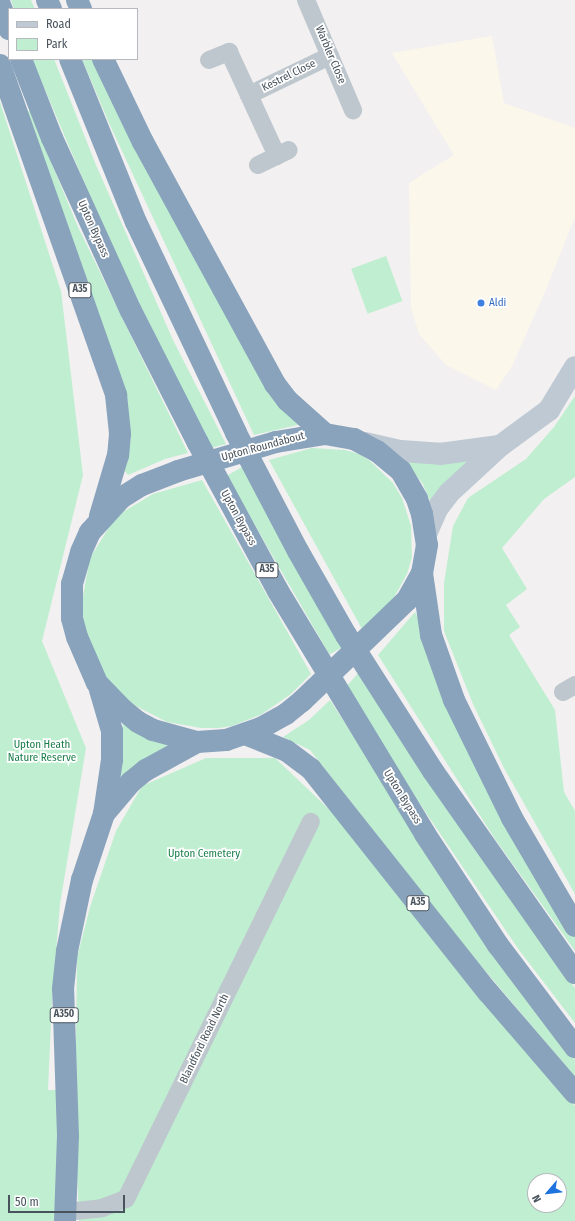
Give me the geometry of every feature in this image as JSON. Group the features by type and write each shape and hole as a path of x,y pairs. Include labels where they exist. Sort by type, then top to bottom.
{"highway":[{"path":"0,5 8,26"},
{"name":"Upton Bypass","path":"21,60 52,138 131,311 198,443 278,591 425,834 498,945 575,1048"},
{"path":"70,60 136,222 240,440 298,551 346,635 434,771 575,973"},
{"path":"103,60 143,142 275,384 287,400 325,434"},
{"name":"A35","path":"0,65 116,395 120,434 118,455 98,521"},
{"name":"Upton Roundabout","path":"325,434 364,443 389,461 404,476 417,499 426,534 422,573 407,600 384,625 302,701 275,721 245,734 226,740 197,742 153,730 138,722 123,710 98,683 77,637 71,600 76,565 90,532 98,521 131,490 178,471 276,442 325,434"},
{"path":"422,573 431,635 454,700 512,818 575,926"},
{"name":"Blandford Road North","path":"66,1216 68,1136 64,982 67,951 82,880 104,814 112,760 112,731 98,683"},
{"name":"A35","path":"245,734 287,751 312,769 488,992 575,1093"},
{"name":"Blandford Road North","path":"104,814 131,782 146,770 197,742"}],"main road":[{"path":"426,534 437,510 449,493 500,446 549,410 575,367"},
{"path":"364,443 401,451 440,454 500,446"}],"street":[{"name":"Warbler Close","path":"306,0 353,110"},
{"name":"Kestrel Close","path":"209,60 230,52 249,95 283,153 258,165"},
{"name":"Kestrel Close","path":"249,95 330,56"},
{"name":"Blandford Road North","path":"66,1216 102,1208 126,1199 312,822"}],"shaded area":[{"path":"492,36 504,103 575,128 575,217 547,287 512,366 496,390 446,365 419,334 411,308 409,183 454,155 392,53"}],"green space":[{"path":"11,0 31,0 35,8 14,8"},
{"path":"32,60 54,60 96,165 173,340 226,444 211,448 112,248"},
{"path":"82,60 96,60 302,424 254,435 109,123"},
{"name":"Upton Heath Nature Reserve","path":"0,102 61,291 83,475 42,641 86,748 60,904 52,1000 48,1090 61,1090 58,1221 0,1221"},
{"path":"30,111 78,227 188,453 165,459 128,475 124,470 131,439 125,397 26,112"},
{"path":"386,256 402,301 368,314 351,269"},
{"path":"575,396 575,477 544,499 502,548 527,589 506,605 520,627 509,635 555,710 564,792 575,811 575,894 504,768 473,704 444,631 444,583 453,526 468,498 526,459 554,427"},
{"path":"312,448 345,450 359,454 369,460 393,483 402,498 411,526 412,557 407,574 392,601 362,629 269,460"},
{"path":"475,456 432,506 423,484 405,462"},
{"path":"242,467 345,645 329,654 226,476"},
{"path":"202,480 311,674 291,694 262,714 232,726 219,728 201,728 167,722 132,704 116,689 101,671 84,626 82,601 90,558 111,524 123,512 153,494"},
{"path":"415,612 575,937 575,951 495,839 378,655"},
{"path":"358,673 433,788 575,988 575,1023 519,950 418,801 346,687"},
{"path":"330,700 452,889 575,1060 575,1077 466,948 310,750 283,737 309,720"},
{"path":"123,722 167,743 169,748 124,780 119,777"},
{"name":"Upton Cemetery","path":"206,758 275,758 332,812 575,1106 575,1221 79,1221 75,1117 77,958 90,907 116,831 142,786"}],"place":[{"name":"Aldi","path":"481,303"}]}
